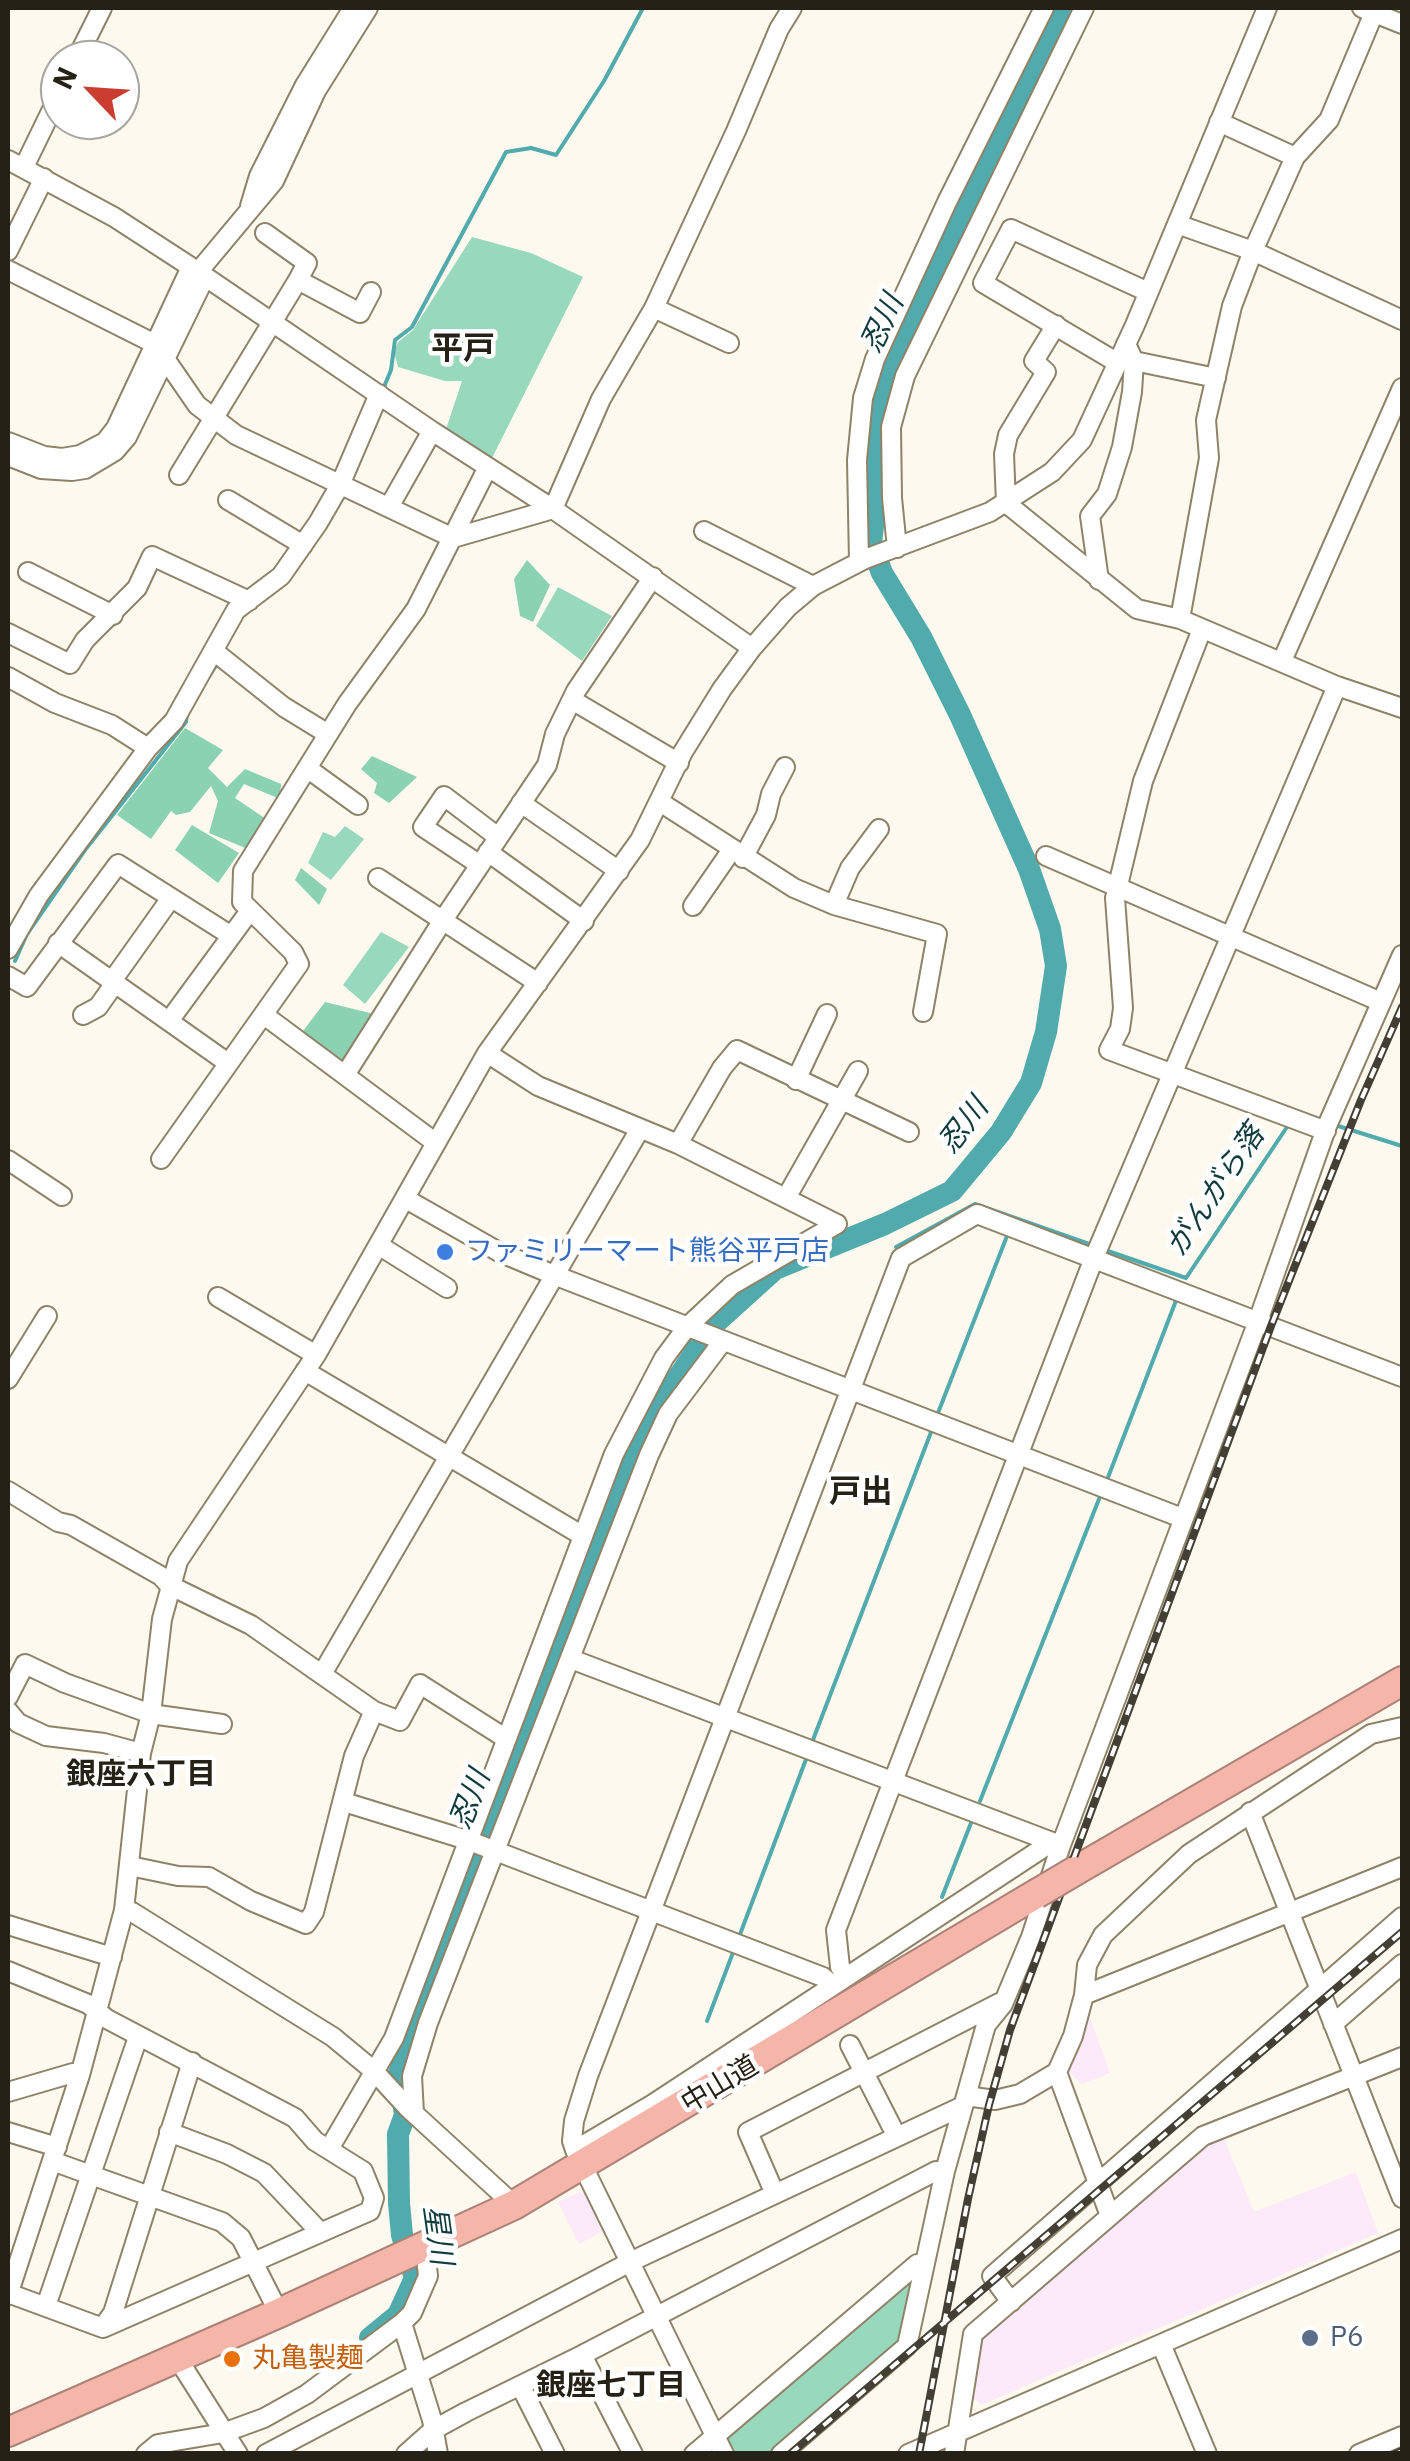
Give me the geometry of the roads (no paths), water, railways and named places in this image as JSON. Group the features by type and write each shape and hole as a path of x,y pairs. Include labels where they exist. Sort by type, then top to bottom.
{"highway":[{"name":"中山道","path":"8,2432 279,2314 514,2205 580,2158 1402,1681"}],"street":[{"path":"86,40 102,8"},
{"path":"249,211 259,176 305,85 353,8"},
{"path":"8,442 44,456 62,458 80,455 105,442 116,428 155,344 198,272 274,181 316,91 368,8"},
{"path":"554,509 601,399 654,308 779,28 792,8"},
{"path":"876,555 857,460 863,398 875,359 947,202 1044,8"},
{"path":"876,555 892,498 891,427 905,376 1084,8"},
{"path":"8,1971 88,2004 98,2012 106,2020 295,2118 315,2141 363,2170 374,2198 370,2211 103,2328 8,2294 80,2075 98,2012 124,1910 140,1753 151,1714 169,1586 178,1561 310,1363 487,1053 640,840 678,763 722,689 752,648 813,586 876,555 962,524 1006,503 1052,472 1082,440 1126,356 1148,292 1267,8"},
{"path":"1180,620 1210,458 1206,420 1232,306 1252,251 1295,158 1329,120 1371,9 1402,24"},
{"path":"1219,122 1295,158"},
{"path":"40,125 16,163 198,272 554,509 752,648"},
{"path":"8,252 44,178"},
{"path":"1177,224 1252,251 1402,320"},
{"path":"1148,292 1012,228 983,284 1056,325 1126,356 1216,378"},
{"path":"179,475 307,263 265,233"},
{"path":"8,270 155,344 197,405 236,434 453,538 554,509"},
{"path":"8,456 57,471 85,469 115,451 127,437 165,361 198,272"},
{"path":"298,280 360,313 371,292"},
{"path":"654,308 729,343"},
{"path":"1056,325 1034,361 1046,372 1008,435 1004,454 1006,503 1138,608 1180,620 1338,686 1402,708"},
{"path":"1098,580 1090,516 1108,494 1122,447 1132,392 1126,356"},
{"path":"1282,662 1402,388"},
{"path":"8,950 39,895 148,748 174,721 236,610 281,576 303,545 340,485 379,394"},
{"path":"388,507 432,431"},
{"path":"161,1160 299,964 293,952 242,902 243,871 328,734 416,609 488,467"},
{"path":"228,500 303,545"},
{"path":"704,531 813,586"},
{"path":"8,633 70,664 85,640 137,588 152,556 249,600"},
{"path":"28,572 113,615"},
{"path":"345,1075 548,765 555,734 572,700 654,578"},
{"path":"1202,629 1143,781 1115,898 1123,1008 1120,1029 1109,1050 1292,1118 1328,1125"},
{"path":"215,652 284,707 328,734"},
{"path":"8,677 55,703 112,725 148,748"},
{"path":"838,1980 836,1930 1018,1454 1097,1251 1338,686"},
{"path":"572,700 678,763"},
{"path":"693,906 766,815 770,794 785,767"},
{"path":"307,768 358,805"},
{"path":"660,802 794,888 834,906 937,934 923,1012"},
{"path":"522,803 619,871"},
{"path":"834,906 850,868 879,830"},
{"path":"489,851 584,922"},
{"path":"1046,856 1382,1002"},
{"path":"8,976 27,987 118,864 230,936"},
{"path":"378,878 538,983"},
{"path":"84,1015 98,1007 171,898"},
{"path":"169,1021 249,912"},
{"path":"58,943 228,1063"},
{"path":"781,2454 907,2346 945,2172 986,2025 1002,2004 1031,1937 1056,1843 1258,1320 1328,1125 1402,955"},
{"path":"796,1080 827,1014"},
{"path":"264,1015 436,1142"},
{"path":"678,1144 722,1068 737,1050 909,1132"},
{"path":"329,2150 394,2038 614,1454 636,1409 664,1358 732,1285 837,1224 678,1144 538,1086 487,1053"},
{"path":"786,1198 858,1071"},
{"path":"322,1674 640,1129"},
{"path":"8,1160 62,1196"},
{"path":"406,1199 499,1252 554,1275 1182,1518"},
{"path":"724,2454 572,2141 574,2121 901,1258 976,1214 1097,1251 1402,1376"},
{"path":"380,1246 447,1288"},
{"path":"218,1297 449,1458 583,1536"},
{"path":"8,1380 47,1316"},
{"path":"410,2110 412,2076 428,2023 668,1414 720,1340"},
{"path":"8,1491 161,1576 169,1586 251,1625 374,1711 400,1721 420,1684 506,1738"},
{"path":"570,1659 1056,1843"},
{"path":"8,1697 25,1664 64,1683 151,1714 222,1724"},
{"path":"8,1711 18,1723 46,1736 104,1743 140,1753"},
{"path":"130,1866 178,1876 209,1877 306,1924 314,1912 354,1756 374,1711"},
{"path":"266,2454 632,2261 965,2101 1020,2094 1057,2072 1073,2036 1087,1964 1102,1935 1188,1854 1371,1734 1402,1727"},
{"path":"344,1802 470,1842 838,1980"},
{"path":"1250,1812 1402,2198"},
{"path":"580,2158 838,1980 1056,1843"},
{"path":"1084,1995 1402,1868"},
{"path":"124,1910 304,2018 374,2071 410,2110 514,2205"},
{"path":"1011,2302 992,2276 1402,1917"},
{"path":"8,1925 112,1956"},
{"path":"1333,2024 1402,1964"},
{"path":"775,2194 748,2132 997,2003 1002,2004"},
{"path":"46,2306 138,2036"},
{"path":"850,2044 897,2137"},
{"path":"954,2454 973,2334 1203,2136 1402,2057"},
{"path":"103,2328 112,2312 192,2062"},
{"path":"1057,2072 1110,2216"},
{"path":"8,2092 73,2073 80,2075"},
{"path":"8,2132 91,2175 222,2222 241,2238 279,2314"},
{"path":"169,2132 264,2173 320,2232"},
{"path":"406,2454 434,2430 936,2171 945,2172"},
{"path":"908,2454 1402,2240"},
{"path":"146,2454 158,2444 264,2418 307,2394 412,2312 428,2276 428,2245"},
{"path":"694,2454 917,2264 923,2264"},
{"path":"402,2323 438,2454"},
{"path":"1161,2344 1207,2454"},
{"path":"176,2356 238,2454"},
{"path":"582,2356 633,2454"},
{"path":"522,2386 555,2454"},
{"path":"1360,2454 1402,2436"}],"waterway":[{"path":"384,387 395,340 412,327 506,152 531,148 556,155 604,81 643,8"},
{"name":"忍川","path":"370,2338 398,2315 415,2278 402,2235 399,2203 398,2134 405,2115 399,2073 544,1683 646,1426 713,1325 775,1269 885,1224 952,1191 1001,1132 1031,1083 1046,1032 1056,966 1050,929 1029,869 960,715 921,637 882,573 871,544 878,434 886,388 950,240 1064,8"},
{"path":"208,678 217,664"},
{"path":"15,961 27,934 85,850 186,722 187,712"},
{"name":"がんがら落","path":"1105,1250 1186,1278 1289,1124"},
{"name":"がんがら落","path":"1335,1125 1402,1146"},
{"name":"がんがら落","path":"896,1247 975,1204 1092,1245"},
{"path":"936,1418 1007,1236"},
{"path":"1107,1480 1177,1298"},
{"path":"811,1745 933,1427"},
{"path":"980,1801 1101,1494"},
{"path":"739,1937 808,1754"},
{"path":"942,1897 971,1823"},
{"path":"707,2021 734,1950"}],"railway":[{"path":"919,2454 968,2199 1010,2030 1271,1326 1402,1007"},
{"path":"790,2454 1402,1932"},
{"path":"1395,2454 1402,2451"}],"place":[{"name":"ファミリーマート熊谷平戸店","path":"445,1252"},
{"name":"P6","path":"1310,2338"},
{"name":"丸亀製麺","path":"232,2359"}],"district":[{"name":"平戸","path":"463,350"},
{"name":"戸出","path":"861,1493"},
{"name":"銀座六丁目","path":"141,1775"},
{"name":"銀座七丁目","path":"611,2386"}],"water label":[{"name":"星川","path":"437,2235"}]}
